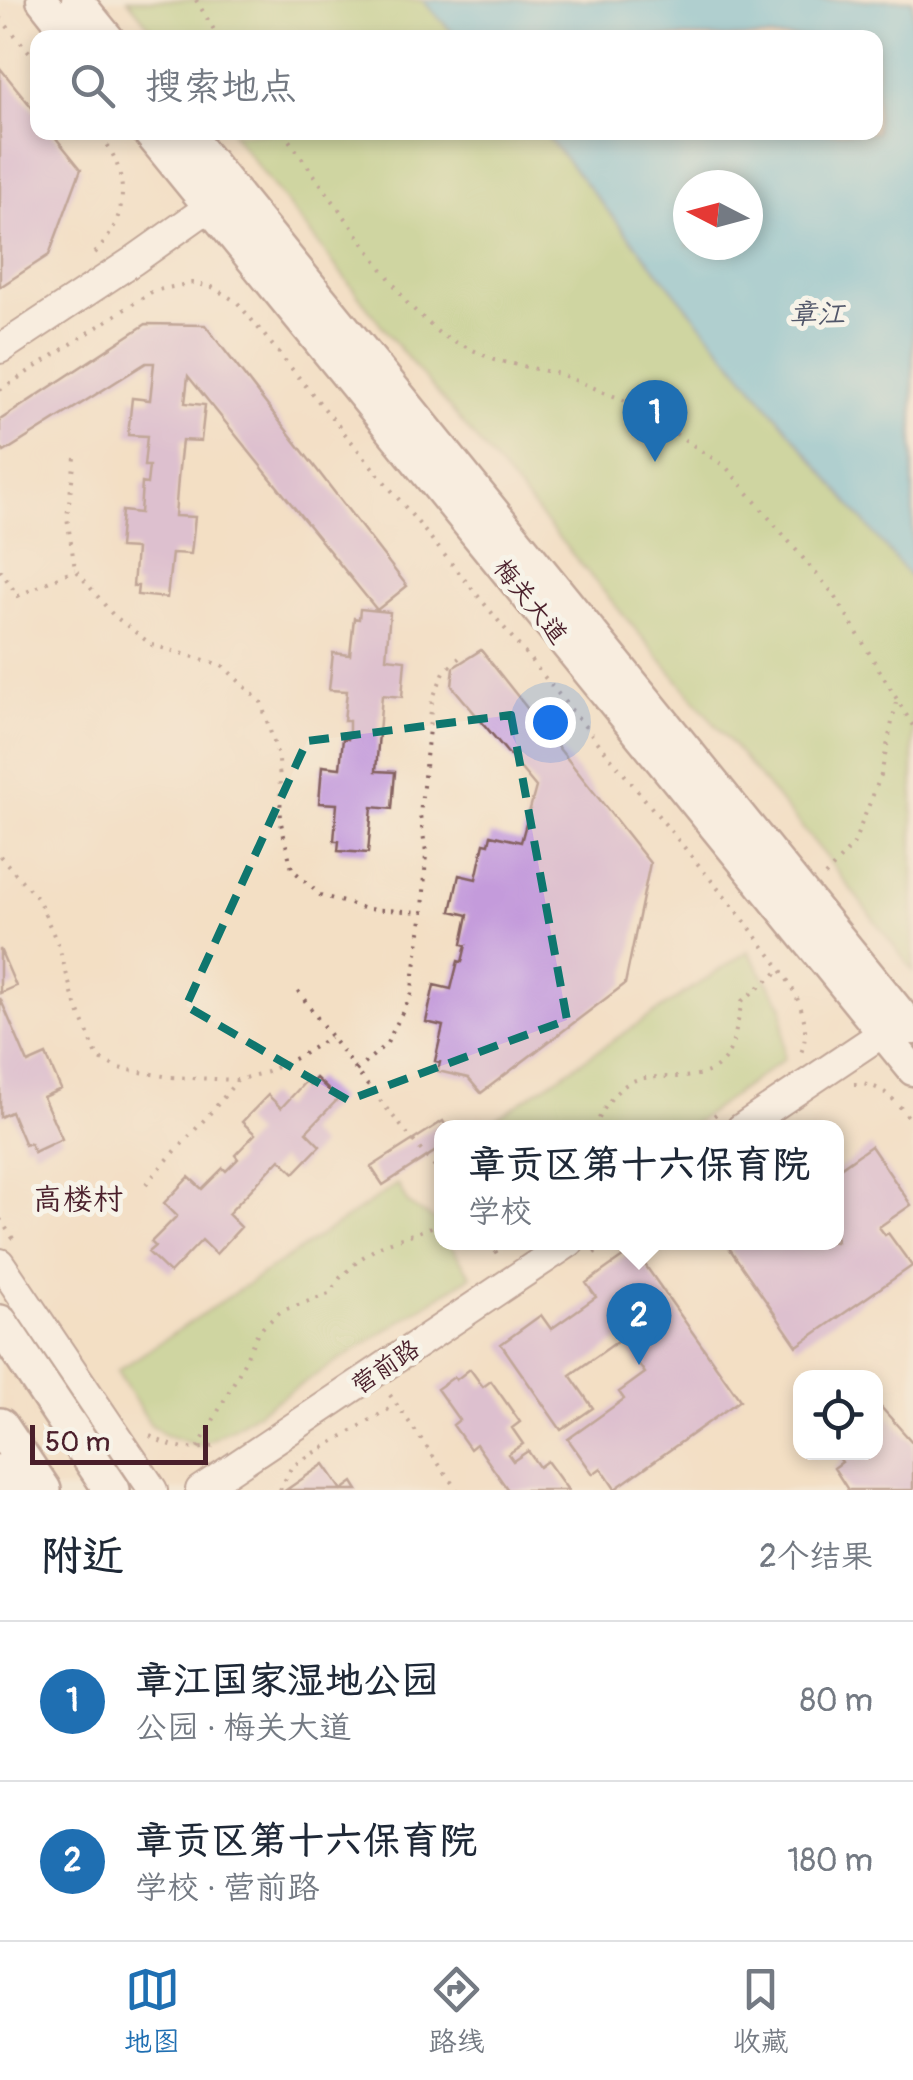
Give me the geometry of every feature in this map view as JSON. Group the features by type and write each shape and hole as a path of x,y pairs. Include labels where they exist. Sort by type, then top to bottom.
{"main road":[{"path":"42,0 66,30"},
{"path":"77,0 101,30"},
{"name":"梅关大道","path":"157,140 221,198 898,1030 913,1070"},
{"name":"梅关大道","path":"190,140 221,198"},
{"path":"0,1323 112,1490"},
{"path":"0,1426 43,1490"}],"street":[{"path":"0,349 221,198"},
{"path":"733,1118 898,1030"},
{"name":"营前路","path":"200,1490 558,1250"},
{"path":"11,1258 153,1490"},
{"path":"0,1469 14,1490"}],"path":[{"path":"196,0 214,30"},
{"path":"0,18 30,53"},
{"path":"93,255 118,219 122,190 121,174 104,140"},
{"path":"290,140 408,304 441,335 494,360 560,374 628,402 726,467 835,596 913,726"},
{"path":"0,390 153,291 192,283 212,287 236,302 747,924 795,994 804,1018 802,1054 790,1062"},
{"path":"75,458 66,517 76,569 113,616 152,645 222,666 261,702 279,759 281,822 292,869 320,896 366,909 423,912"},
{"path":"0,570 18,596 76,569"},
{"path":"356,1071 387,1043 411,994 423,912 426,852 420,815 432,700 444,672 460,657"},
{"path":"822,880 853,845 881,775 897,700"},
{"path":"0,856 38,899 98,1058 135,1071 238,1080 266,1072 330,1037"},
{"path":"598,1120 612,1095 630,1082 647,1077 691,1078 711,1072 728,1055 738,1030 742,1001 780,970"},
{"path":"298,991 356,1071 434,1166"},
{"path":"146,1184 238,1080"},
{"path":"849,1085 867,1084 886,1092 913,1123"},
{"path":"0,1219 11,1258"},
{"path":"198,1448 258,1332 281,1310 329,1294 360,1259 380,1246 434,1227"},
{"path":"495,1250 503,1263"},
{"path":"388,1391 457,1490"},
{"path":"280,1490 292,1466 396,1405"},
{"path":"140,1428 178,1447 224,1443"}],"highlighted area":[{"path":"511,715 567,1020 348,1100 186,1006 307,741"}],"green space":[{"path":"128,0 422,0 450,30 152,30"},
{"path":"237,140 550,140 913,581 913,971 824,854 400,349"},
{"path":"748,951 783,1006 784,1059 699,1120 494,1120"},
{"path":"398,1184 409,1204 434,1220 434,1250 454,1250 471,1276 200,1446 165,1435 150,1424 117,1371"}],"water":[{"name":"章江","path":"422,0 913,0 913,581 550,140 883,140 883,30 450,30"}],"building":[{"path":"0,68 30,105 30,140 57,140 81,169 49,255 0,287"},
{"path":"146,324 205,325 407,586 377,610 188,376 185,403 205,405 201,441 182,440 178,478 175,516 195,517 191,554 172,553 167,598 137,595 138,586 133,586 136,549 119,548 122,511 140,513 142,483 147,484 147,436 128,435 132,398 150,400 154,363 146,363 4,452 0,446 0,420"},
{"path":"360,609 390,612 386,658 405,660 402,697 382,695 376,771 395,772 392,809 372,807 368,853 338,851 339,841 334,841 337,804 319,803 322,766 340,768 343,738 348,739 349,730 349,721 344,721 347,691 329,690 333,653 350,655 354,618 359,619"},
{"path":"481,650 650,863 625,984 481,1093 468,1078 438,1071 440,1062 435,1061 443,1026 426,1022 434,985 451,989 466,945 462,944 468,915 451,911 459,875 476,879 484,843 489,844 491,835 521,842 536,787 452,686 454,667"},
{"path":"0,949 16,986 0,993"},
{"path":"0,998 28,1063 46,1055 61,1089 43,1097 62,1139 34,1152 30,1143 25,1145 11,1112 0,1117"},
{"path":"316,1078 338,1099 306,1132 320,1146 294,1173 280,1159 228,1214 241,1227 216,1254 202,1240 170,1273 148,1252 155,1246 151,1242 177,1216 164,1203 189,1177 202,1189 238,1159 235,1155 255,1134 242,1122 268,1095 281,1108 306,1081 310,1085"},
{"path":"434,1127 434,1152 383,1185 371,1167"},
{"path":"871,1146 911,1205 879,1227 912,1266 797,1346 731,1250 844,1250 844,1165"},
{"path":"635,1250 740,1400 615,1489 601,1468 593,1474 568,1439 624,1399 619,1392 645,1373 621,1339 570,1375 593,1408 561,1430 501,1344 541,1315 551,1329 596,1297 586,1283"},
{"path":"470,1369 483,1387 491,1381 520,1422 512,1428 523,1444 508,1454 513,1461 528,1451 539,1467 547,1461 568,1490 508,1490 476,1444 470,1449 453,1425 459,1420 437,1389"},
{"path":"883,1409 913,1443 913,1490 848,1490 834,1468 842,1462 883,1460"},
{"path":"324,1464 342,1490 286,1490"},
{"path":"353,1482 358,1490 342,1490"}],"place":[{"name":"章江国家湿地公园","path":"655,462"},
{"name":"章贡区第十六保育院","path":"639,1365"}],"district":[{"name":"高楼村","path":"78,1199"}]}
